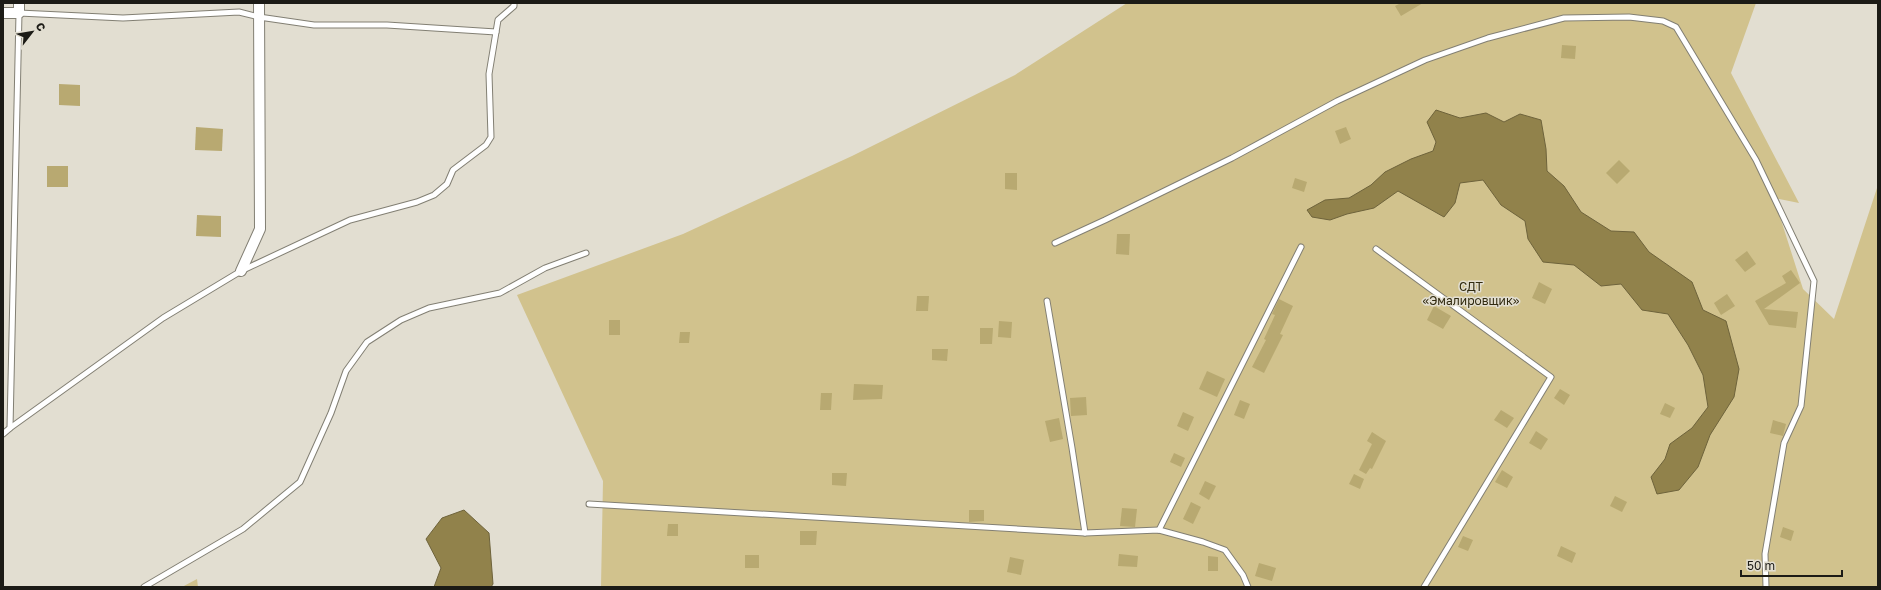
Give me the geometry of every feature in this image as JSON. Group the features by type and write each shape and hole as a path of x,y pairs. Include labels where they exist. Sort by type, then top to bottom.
{"street":[{"path":"241,271 260,229 259,3"},
{"path":"3,13 19,8"}],"lane":[{"path":"3,434 163,318 241,271 350,220 417,202 434,195 447,184 453,170 486,146 491,136 489,74 498,20 514,6 514,3"},
{"path":"10,428 19,8 123,18 239,12 259,17 314,25 387,25 496,32"},
{"path":"1055,243 1232,158 1337,101 1426,60 1474,43 1564,18 1629,17 1663,21 1676,27 1756,160 1814,281 1801,406 1784,443 1766,554 1766,587"},
{"path":"1159,530 1301,247"},
{"path":"1376,249 1551,377 1424,587"},
{"path":"144,587 243,529 300,482 331,413 346,370 367,342 401,320 429,308 500,293 545,268 586,252"},
{"path":"1047,301 1085,533"},
{"path":"589,504 1085,533 1159,530 1203,542 1225,550 1243,574 1248,587"}],"green space":[{"name":"СДТ «Эмалировщик»","path":"1127,3 1756,3 1731,73 1799,203 1774,198 1803,289 1834,319 1878,185 1878,587 601,587 603,481 517,295 683,234 852,156 1015,75"},
{"path":"197,579 198,587 182,587"}],"shaded area":[{"path":"1436,110 1460,118 1486,113 1504,122 1520,114 1541,120 1546,149 1547,171 1564,186 1581,212 1611,231 1634,232 1649,252 1692,282 1703,310 1726,321 1739,369 1734,397 1710,435 1698,467 1679,490 1657,494 1651,477 1665,459 1670,444 1692,428 1708,407 1703,375 1688,345 1668,314 1642,310 1621,284 1601,286 1574,265 1543,262 1528,239 1525,221 1501,205 1483,180 1460,183 1455,203 1444,217 1398,191 1374,208 1347,214 1330,220 1312,217 1307,210 1325,200 1349,198 1371,185 1385,172 1411,159 1433,151 1436,142 1427,122"},
{"path":"464,510 489,533 493,584 491,587 434,587 441,568 426,539 442,518"}],"building":[{"path":"1401,3 1423,3 1401,16 1395,6"},
{"path":"1562,45 1576,46 1575,59 1561,58"},
{"path":"59,84 80,85 80,106 59,105"},
{"path":"196,127 223,129 222,151 195,150"},
{"path":"1346,127 1351,139 1340,144 1335,131"},
{"path":"1619,160 1630,171 1617,184 1606,173"},
{"path":"47,166 68,166 68,187 47,187"},
{"path":"1005,173 1017,173 1017,190 1005,189"},
{"path":"1295,178 1307,182 1304,192 1292,188"},
{"path":"197,215 221,216 221,237 196,236"},
{"path":"1117,234 1130,234 1129,255 1116,254"},
{"path":"1747,251 1756,264 1745,272 1735,260"},
{"path":"1791,270 1800,283 1764,309 1798,312 1796,328 1769,325 1755,301 1786,283 1782,276"},
{"path":"1539,282 1552,289 1545,304 1532,298"},
{"path":"1727,294 1735,306 1721,315 1714,303"},
{"path":"917,296 929,296 928,311 916,311"},
{"path":"1279,299 1293,306 1280,334 1283,335 1264,373 1252,367 1266,340 1264,339 1275,315 1272,314"},
{"path":"1434,306 1451,316 1443,329 1427,320"},
{"path":"609,320 620,320 620,335 609,335"},
{"path":"999,321 1012,322 1011,338 998,337"},
{"path":"980,328 993,328 992,344 980,344"},
{"path":"680,332 690,332 689,343 679,343"},
{"path":"932,349 948,349 947,361 932,360"},
{"path":"1207,371 1225,379 1217,397 1199,389"},
{"path":"854,384 883,385 882,399 853,400"},
{"path":"1560,389 1570,395 1564,405 1554,398"},
{"path":"821,393 832,393 831,410 820,410"},
{"path":"1086,397 1087,415 1071,416 1070,398"},
{"path":"1240,400 1250,404 1244,419 1234,415"},
{"path":"1665,403 1675,408 1670,418 1660,414"},
{"path":"1501,410 1514,418 1507,428 1494,420"},
{"path":"1183,412 1194,417 1188,431 1177,426"},
{"path":"1059,418 1063,439 1050,442 1045,421"},
{"path":"1773,420 1786,424 1783,436 1770,433"},
{"path":"1536,431 1548,439 1541,450 1529,443"},
{"path":"1372,432 1386,441 1372,469 1370,468 1366,474 1359,470 1372,444 1367,441"},
{"path":"1174,453 1185,458 1181,467 1170,462"},
{"path":"1502,470 1513,477 1507,488 1495,482"},
{"path":"832,473 847,473 846,486 832,485"},
{"path":"1354,474 1364,479 1360,489 1349,484"},
{"path":"1205,481 1216,486 1209,500 1199,494"},
{"path":"1615,496 1627,502 1622,512 1610,506"},
{"path":"1191,502 1201,507 1193,524 1183,519"},
{"path":"1122,508 1137,509 1135,527 1120,526"},
{"path":"969,510 984,510 984,521 969,522"},
{"path":"668,524 678,524 678,536 667,536"},
{"path":"1783,527 1794,531 1791,541 1780,537"},
{"path":"800,531 817,531 816,545 800,545"},
{"path":"1463,536 1473,540 1468,551 1458,547"},
{"path":"1561,546 1576,553 1572,563 1557,556"},
{"path":"1119,554 1138,556 1137,567 1118,566"},
{"path":"745,555 759,555 759,568 745,568"},
{"path":"1208,556 1218,557 1218,571 1208,571"},
{"path":"1010,557 1024,560 1021,575 1007,572"},
{"path":"1259,563 1276,568 1272,581 1255,576"}]}
